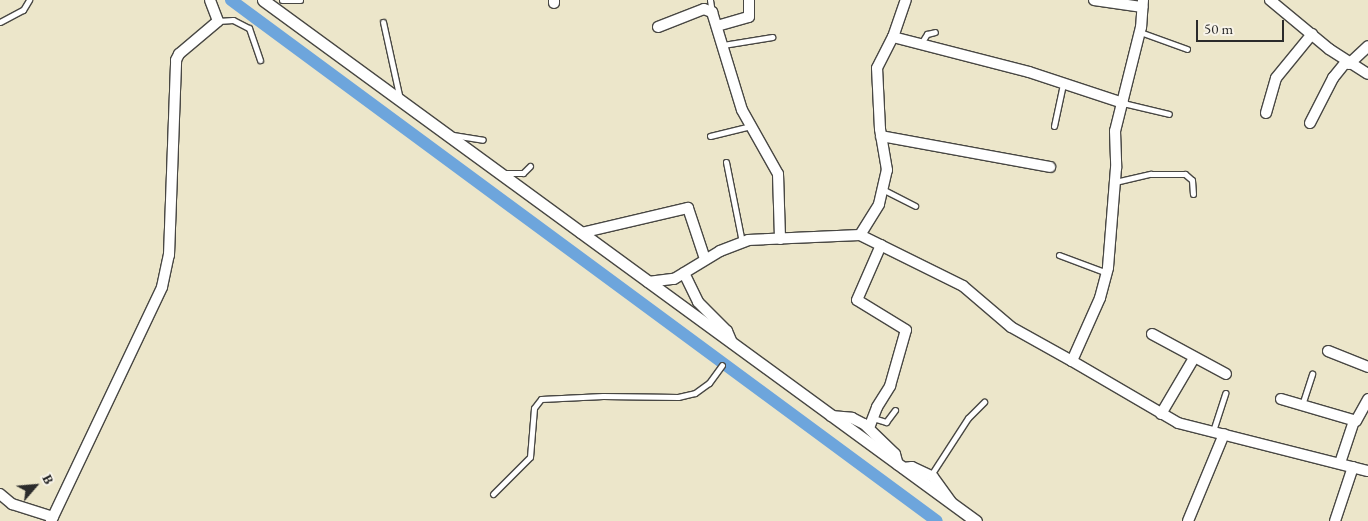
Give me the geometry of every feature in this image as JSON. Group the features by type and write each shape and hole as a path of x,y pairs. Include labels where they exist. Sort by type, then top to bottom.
{"street":[{"path":"0,494 12,504 52,519 162,287 169,255 176,60 179,54 217,17 210,0"},
{"path":"262,0 581,232 731,347 831,416 976,521"},
{"path":"717,26 749,17 748,0"},
{"path":"860,235 884,190 887,170 881,136 877,68 893,37 906,0"},
{"path":"1072,361 1100,298 1107,273 1114,182 1115,132 1140,32 1142,3 1094,0"},
{"path":"1270,0 1347,63 1368,74"},
{"path":"658,27 704,10 712,12 751,126 778,174 780,239"},
{"path":"1266,113 1276,78 1312,34"},
{"path":"893,37 920,46 1030,72 1123,103"},
{"path":"1310,123 1333,78 1347,63 1368,46"},
{"path":"881,136 1050,167"},
{"path":"581,232 688,208 705,259"},
{"path":"648,282 674,280 705,259 742,242 860,235 963,286 1011,327 1178,423 1368,471"},
{"path":"871,423 890,386 906,330 857,300 881,245"},
{"path":"684,274 698,302 727,331 731,347"},
{"path":"1152,334 1226,374"},
{"path":"1328,351 1368,367"},
{"path":"1161,414 1194,358"},
{"path":"1281,399 1354,421 1359,419 1368,399"},
{"path":"831,416 852,418 871,423 895,454 901,467"},
{"path":"1340,463 1354,421"},
{"path":"1188,521 1224,434"},
{"path":"1335,521 1353,466"},
{"path":"901,467 912,467 931,476 953,505"}],"lane":[{"path":"0,22 23,10 29,0"},
{"path":"282,0 300,0"},
{"path":"710,0 712,12"},
{"path":"217,17 234,20 249,28 260,60"},
{"path":"383,22 401,101"},
{"path":"920,46 927,34 935,32"},
{"path":"1140,32 1187,49"},
{"path":"723,45 772,37"},
{"path":"1054,126 1063,84"},
{"path":"1123,103 1169,114"},
{"path":"710,136 751,126"},
{"path":"447,135 483,140"},
{"path":"726,162 742,242"},
{"path":"497,171 513,175 530,166"},
{"path":"1114,182 1151,174 1185,174 1192,180 1193,194"},
{"path":"884,190 915,206"},
{"path":"1059,255 1107,273"},
{"path":"493,494 530,457 534,408 541,399 603,396 678,397 695,393 709,383 717,376 722,365"},
{"path":"1302,405 1312,374"},
{"path":"1213,432 1225,393"},
{"path":"931,476 968,418 984,402"},
{"path":"871,423 886,422 895,410"}],"waterway":[{"path":"231,0 937,521"}]}
